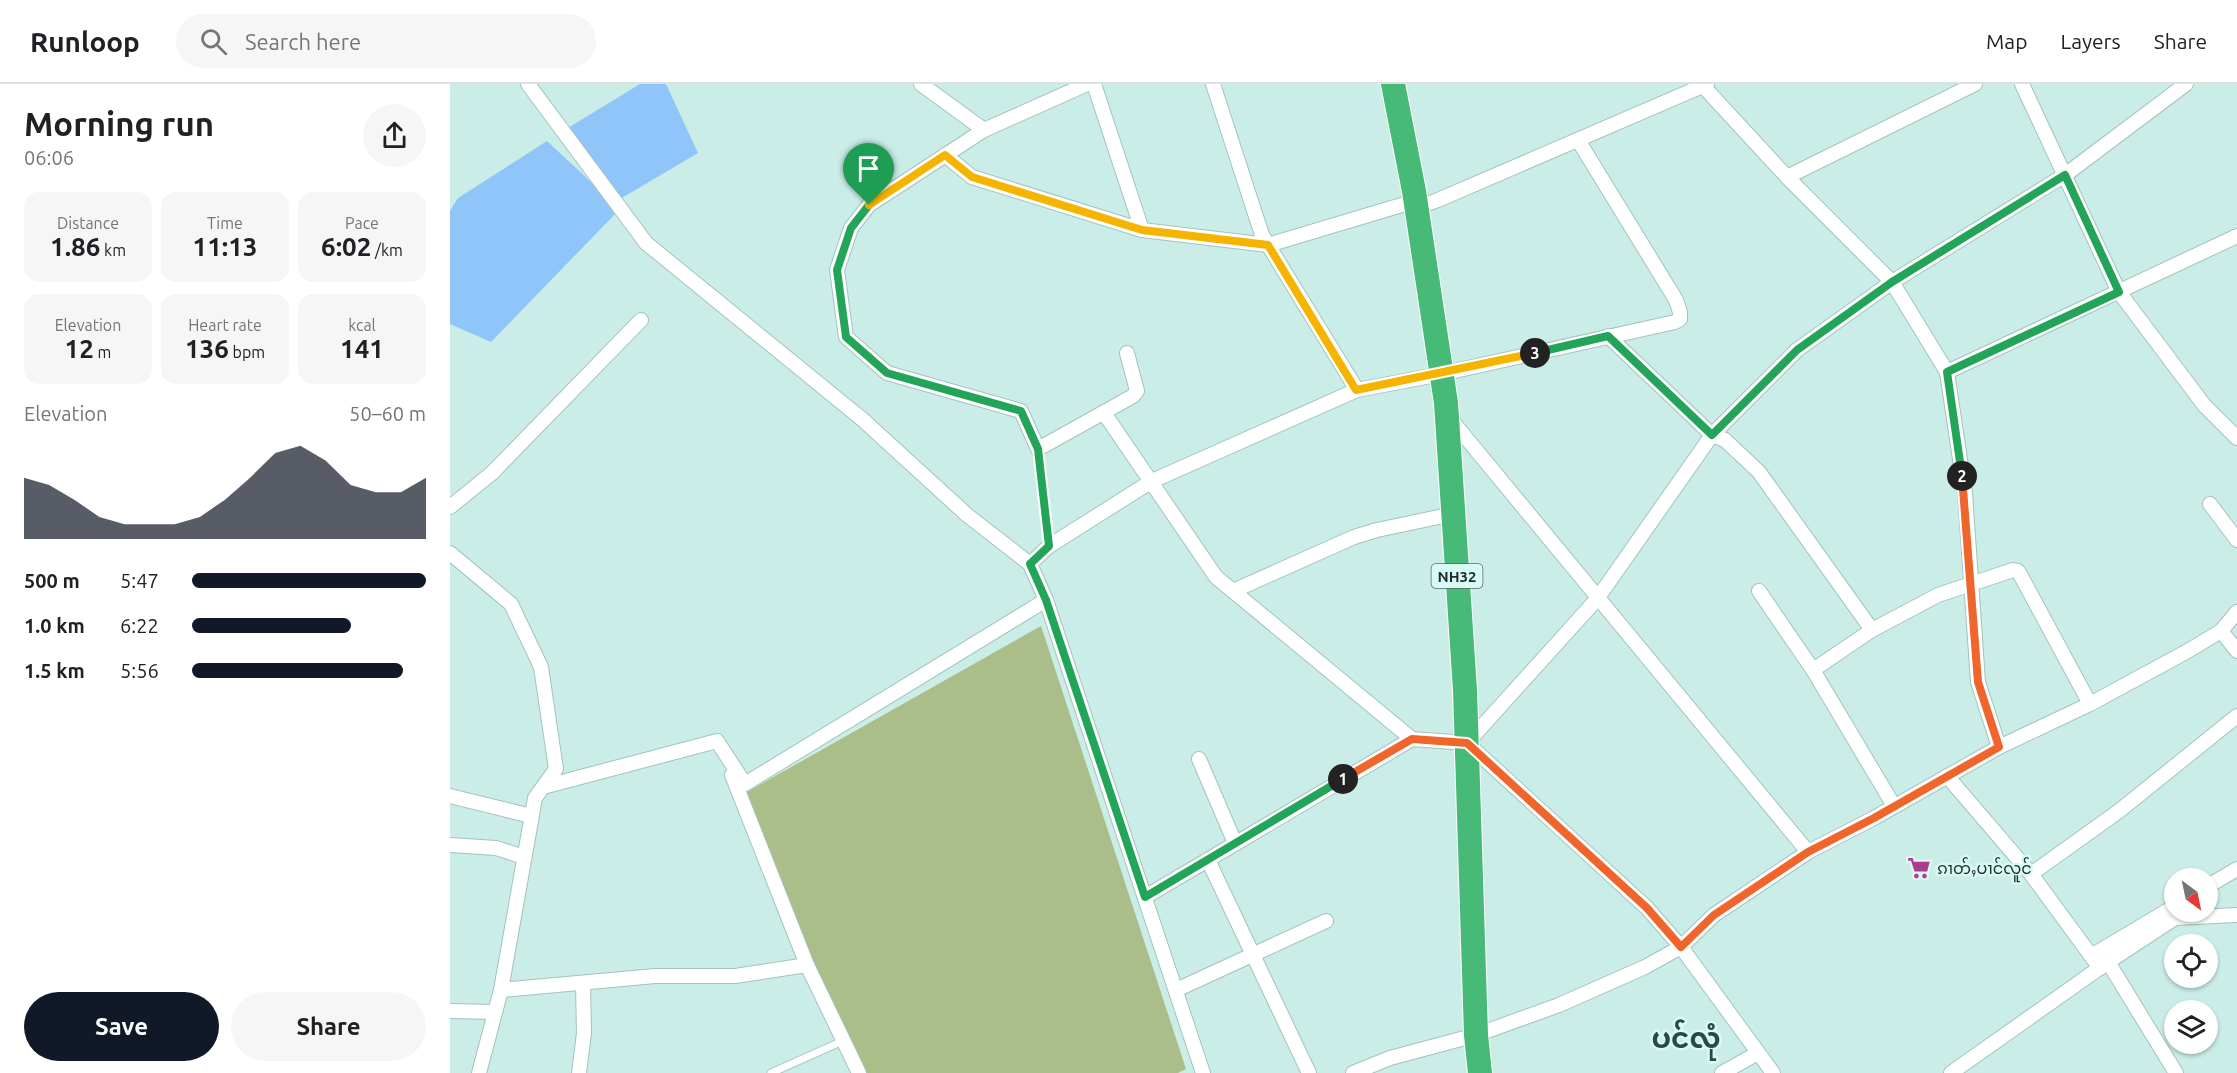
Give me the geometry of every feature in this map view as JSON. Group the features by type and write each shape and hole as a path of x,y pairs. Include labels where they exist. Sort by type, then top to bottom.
{"highway":[{"name":"NH32","path":"1393,84 1416,205 1446,414 1467,743 1476,1035 1480,1073"}],"street":[{"path":"528,84 646,243 862,419 967,515 1030,564 1046,600 1203,1073"},
{"path":"921,84 984,130"},
{"path":"1087,84 984,130 869,205 851,228 837,270 846,337 887,373 1021,411 1038,449 1133,396 1137,391 1127,353"},
{"path":"1094,84 1142,230"},
{"path":"1214,84 1262,234 1356,390"},
{"path":"1787,177 1975,84"},
{"path":"2022,84 2119,292 2204,405 2237,438"},
{"path":"1467,743 1597,599 1712,435 1797,350 1892,282 2065,175 2186,84"},
{"path":"945,155 972,177 1142,230 1268,245 1416,205 1578,140 1705,85 1787,177 1892,282 1947,372 1965,494 1978,682 1999,747"},
{"path":"1030,564 1049,546 1152,481 1356,390 1441,374 1675,322 1680,319 1676,300 1578,140"},
{"path":"1947,372 2237,236"},
{"path":"450,507 492,473 641,320"},
{"path":"1608,336 1712,435 1725,440 1759,472 1872,630"},
{"path":"1104,413 1216,577 1412,739"},
{"path":"1446,414 1808,852"},
{"path":"2210,504 2237,540"},
{"path":"1233,591 1354,537 1453,514"},
{"path":"450,553 511,604 541,667 556,769 535,798 501,990 479,1073"},
{"path":"1813,670 1872,630 1938,595 2013,570 2018,571 2090,704"},
{"path":"1759,591 1813,670 1894,806"},
{"path":"543,787 717,741 745,784 1046,600"},
{"path":"1353,1073 1390,1058 1476,1035 1559,1005 1645,967 1681,947 1714,915 1808,852 1999,747 2090,704 2222,631 2237,612"},
{"path":"2222,631 2237,651"},
{"path":"2031,874 2119,811 2237,716"},
{"path":"1145,897 1412,739 1467,743 1647,908 1681,947 1773,1073"},
{"path":"722,749 807,965 860,1073"},
{"path":"1199,759 1235,843"},
{"path":"1947,776 2031,874 2091,956 2104,965 2176,1073"},
{"path":"450,796 531,816"},
{"path":"450,845 496,848 524,857"},
{"path":"1208,860 1309,1073"},
{"path":"2218,880 2237,869"},
{"path":"2091,956 2164,913"},
{"path":"1951,1073 2175,918 2237,915"},
{"path":"1176,990 1326,921"},
{"path":"501,990 655,976 735,976 807,965"},
{"path":"579,1073 584,1033 583,982"},
{"path":"450,1011 495,1012"},
{"path":"1722,1073 1758,1053"}],"lane":[{"path":"1038,449 1049,546"},
{"path":"771,1073 845,1040"}],"green space":[{"path":"1041,626 1186,1069 1178,1073 855,1073 747,792"}],"water":[{"path":"640,84 666,84 698,153 615,202 563,131"},
{"path":"547,141 620,209 491,342 450,324 450,211 458,198"}],"place":[{"name":"ၵၢတ်ႇပၢင်လူင်","path":"1919,868"}],"district":[{"name":"ပင်လုံ","path":"1686,1037"}],"route":[{"path":"945,155 972,177 1142,230 1268,245 1356,390 1441,374 1608,336 1712,435 1797,350 1892,282 2065,175 2119,292 1947,372 1965,494 1978,682 1999,747 1874,818 1808,852 1714,915 1681,947 1647,908 1467,743 1412,739 1145,897 1046,600 1030,564 1049,546 1038,449 1021,411 887,373 846,337 837,270 851,228 869,205 945,155"}]}
